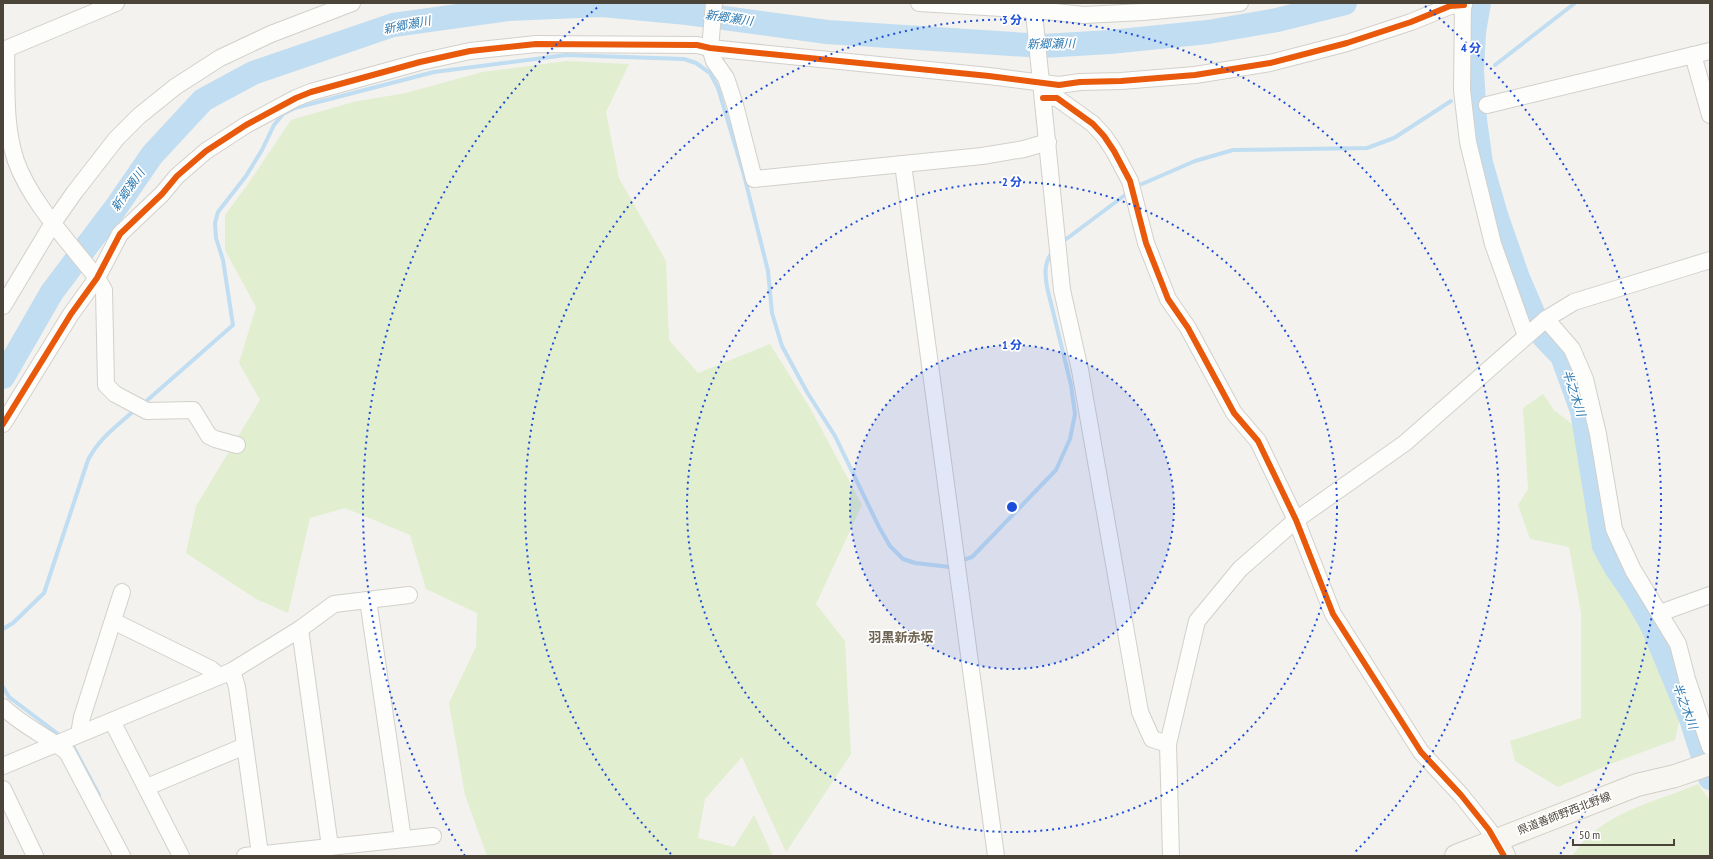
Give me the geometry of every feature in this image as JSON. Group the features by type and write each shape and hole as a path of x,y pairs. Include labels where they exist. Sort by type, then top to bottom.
{"main road":[{"name":"県道善師野西北野線","path":"1456,856 1499,851 1637,785 1675,776 1703,766"}],"street":[{"path":"116,3 5,43 8,125 16,160 35,199 97,278 104,290 106,385 128,401 147,411 193,410 209,436 237,445"},
{"path":"3,306 58,228 89,171 116,139 139,116 175,87 220,58 242,46 352,3"},
{"path":"714,3 710,48 714,61 726,78 735,104 754,179 982,156 1024,149 1048,142"},
{"path":"919,3 1034,6 1084,15 1143,12 1240,3"},
{"path":"3,424 71,314 97,278 120,234 162,194 177,176 206,151 246,125 280,106 306,94 420,62 470,51 536,44 697,45 710,48 989,76 1042,86 1080,82 1122,81 1195,75 1270,63 1347,43 1411,22 1450,6 1464,4 1462,33 1462,90 1468,142 1493,244 1526,336"},
{"path":"1034,6 1062,290 1080,370 1140,712 1152,739 1168,744"},
{"path":"1487,105 1710,51"},
{"path":"1693,55 1710,115"},
{"path":"1042,86 1093,124 1104,136 1114,151 1130,181 1146,243 1168,299 1188,328 1234,413 1258,441 1296,520 1333,614 1421,752 1461,795 1490,830 1499,851"},
{"path":"903,164 996,856"},
{"path":"1171,856 1168,744 1197,621 1240,569 1296,520 1405,443 1546,318 1574,302 1710,260"},
{"path":"1546,318 1572,349 1585,379 1598,434 1614,529 1633,570 1678,644 1687,679 1710,747"},
{"path":"122,592 82,717 66,739 67,752 122,856"},
{"path":"3,766 226,673 300,629 334,604 408,595"},
{"path":"1660,613 1710,595"},
{"path":"368,600 402,839"},
{"path":"114,620 211,669 226,673 237,687 245,746 253,855 433,836"},
{"path":"300,629 330,847"},
{"path":"3,707 48,740 66,739"},
{"path":"112,721 181,856"},
{"path":"147,787 245,746"},
{"path":"3,789 35,856"}],"green space":[{"path":"567,61 629,64 606,112 619,178 666,261 669,340 698,373 770,344 810,408 862,505 816,604 845,641 851,754 786,852 742,757 705,799 698,838 734,847 754,815 773,856 487,856 465,795 449,703 476,647 477,613 426,589 410,535 345,508 310,518 288,613 256,599 186,553 196,506 260,400 239,363 256,307 225,250 225,215 248,184 291,120 353,102 406,93 482,72"},
{"path":"1543,394 1554,410 1572,424 1580,454 1592,525 1601,562 1656,646 1680,717 1675,740 1613,763 1558,787 1515,761 1510,741 1581,718 1581,613 1569,547 1530,539 1518,505 1528,489 1523,408"},
{"path":"1698,784 1710,801 1710,856 1572,856 1586,839 1611,820 1639,806"}],"waterway":[{"name":"新郷瀬川","path":"3,377 52,292 117,206 152,155 203,100 253,73 393,25 508,9 602,5 687,13 827,32 1043,46 1110,42 1208,32 1277,20 1345,3"},
{"name":"半之木川","path":"1479,3 1474,32 1472,70 1475,120 1481,163 1497,218 1518,278 1543,336 1562,356 1582,411 1604,546 1652,625 1691,719 1710,778"},
{"path":"1495,65 1575,3"},
{"path":"143,404 233,325 223,260 216,238 215,223 218,212 246,176 262,150 274,125 283,114 295,108 434,72 566,55 684,59 696,63 710,73 718,88 744,175 768,271 772,313 782,346 807,392 835,436 879,527 890,546 903,559 915,563 950,567"},
{"path":"1142,184 1195,161 1233,150 1367,148 1394,138 1451,101"},
{"path":"1065,240 1125,195"},
{"path":"966,559 972,557 1056,470 1070,439 1075,414 1071,385 1047,287 1046,266 1051,254"},
{"path":"3,629 13,623 44,593 88,460 92,452 103,438 136,409"},
{"path":"3,687 9,697 62,737"},
{"path":"69,743 73,746 99,795"}],"cycle path":[{"path":"3,424 71,314 97,278 120,234 162,194 177,176 206,151 246,125 296,98 311,92 420,62 470,51 536,44 697,45 710,48 989,76 1059,85 1080,82 1121,81 1195,75 1270,63 1347,43 1411,22 1450,6 1464,5"},
{"path":"1043,98 1057,98 1093,124 1104,136 1114,151 1130,181 1146,243 1168,299 1188,328 1234,413 1258,441 1296,520 1333,614 1421,752 1461,795 1489,830 1504,856"}],"district":[{"name":"羽黒新赤坂","path":"901,637"}]}
